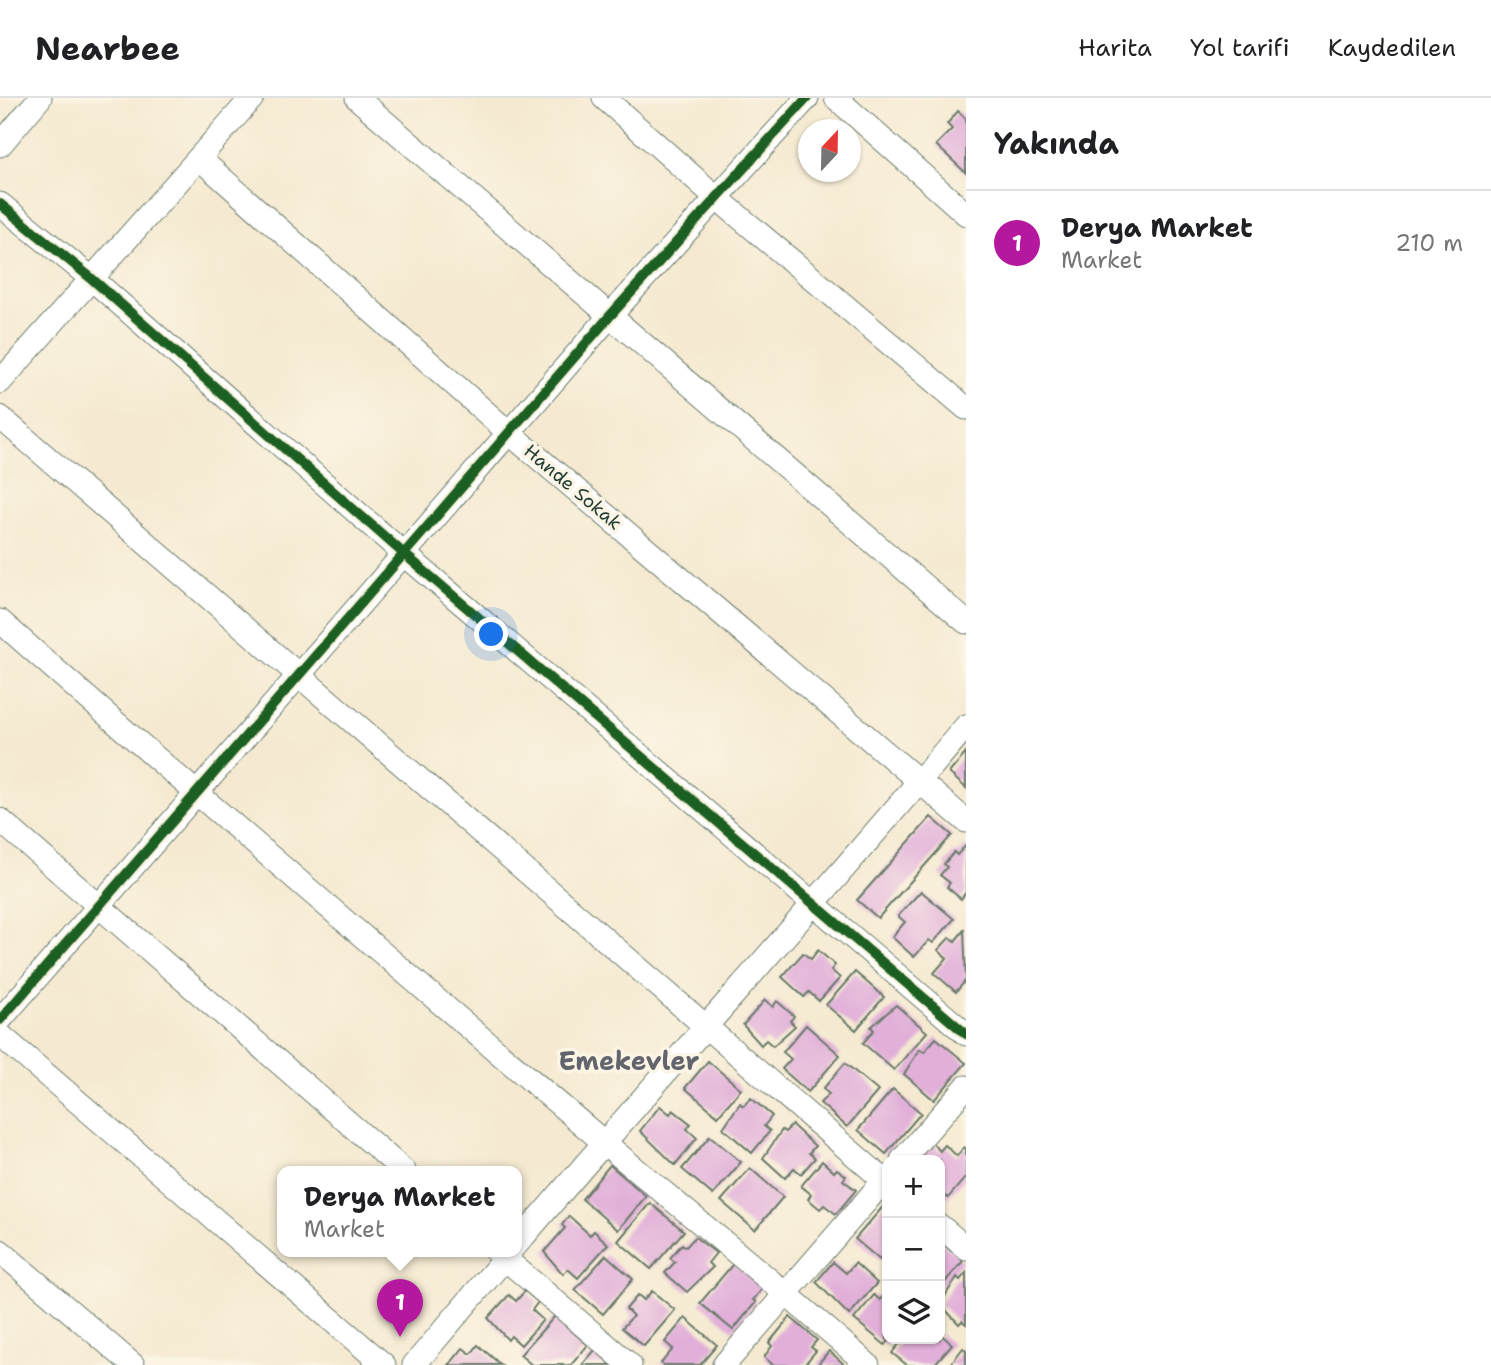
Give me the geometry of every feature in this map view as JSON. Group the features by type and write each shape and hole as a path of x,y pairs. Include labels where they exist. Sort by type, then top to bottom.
{"street":[{"path":"0,145 40,98"},
{"path":"0,382 252,98"},
{"path":"356,98 966,622"},
{"path":"604,98 717,198 966,408"},
{"path":"0,1020 508,432 807,98"},
{"path":"836,98 966,214"},
{"name":"Hande Sokak","path":"200,159 508,432 966,821"},
{"path":"0,204 91,278 403,553 966,1034"},
{"path":"0,417 705,1027 882,1177"},
{"path":"0,621 195,793 604,1142 785,1291 868,1365"},
{"path":"522,1234 814,906 966,726"},
{"path":"0,820 100,904 398,1166"},
{"path":"0,1035 384,1365"},
{"path":"906,1155 966,1087"},
{"path":"724,1365 785,1291 882,1184"},
{"path":"945,1230 966,1248"},
{"path":"0,1251 133,1365"},
{"path":"414,1365 502,1257"},
{"path":"513,1257 630,1365"}],"building":[{"path":"958,111 966,119 966,173 936,145 952,129 947,124"},
{"path":"966,753 966,788 949,773"},
{"path":"931,817 952,835 878,918 857,900"},
{"path":"966,845 966,892 961,899 947,887 950,883 940,875 947,867 944,864 954,852 957,855"},
{"path":"921,891 954,919 933,943 929,940 914,957 892,937 905,922 898,916"},
{"path":"964,930 966,980 956,992 934,973 947,958 938,950 950,937 955,941"},
{"path":"818,950 835,965 831,970 840,978 819,1001 809,992 804,997 782,977 803,953 811,959"},
{"path":"855,972 884,997 856,1030 826,1005"},
{"path":"765,1000 773,1007 777,1001 794,1016 790,1021 795,1026 773,1046 766,1040 761,1045 743,1025"},
{"path":"896,1005 927,1032 894,1070 863,1043 874,1030 871,1027"},
{"path":"806,1025 840,1055 808,1092 782,1069 791,1059 783,1052"},
{"path":"936,1038 966,1063 934,1100 904,1074 920,1049 924,1052"},
{"path":"708,1061 741,1089 718,1116 685,1088"},
{"path":"845,1063 878,1091 847,1127 820,1103 829,1094 823,1089"},
{"path":"893,1089 921,1113 886,1154 858,1130"},
{"path":"751,1098 772,1116 764,1126 770,1131 752,1153 723,1128 740,1103 743,1106"},
{"path":"660,1106 670,1114 673,1110 691,1124 687,1129 697,1138 675,1165 640,1131"},
{"path":"792,1125 815,1146 809,1153 815,1158 801,1174 794,1168 785,1178 763,1158 782,1130 785,1132"},
{"path":"710,1136 741,1162 713,1195 682,1169"},
{"path":"932,1143 940,1151 945,1145 957,1156 964,1147 966,1149 966,1177 948,1198 945,1196 945,1155 921,1155"},
{"path":"822,1161 834,1172 837,1169 846,1176 843,1180 856,1190 836,1214 824,1205 820,1209 808,1199 811,1194 801,1186"},
{"path":"610,1165 646,1196 618,1230 582,1199"},
{"path":"750,1168 783,1197 755,1230 721,1201"},
{"path":"650,1203 684,1231 651,1269 618,1241"},
{"path":"882,1208 882,1258 880,1260 855,1239"},
{"path":"569,1216 590,1235 594,1231 608,1244 578,1278 568,1269 563,1274 544,1252 565,1228 562,1225"},
{"path":"695,1237 716,1253 708,1263 713,1267 687,1292 665,1273 675,1262 670,1258 682,1244 686,1247"},
{"path":"945,1245 963,1261 945,1282"},
{"path":"606,1255 633,1279 603,1314 575,1290"},
{"path":"833,1262 846,1273 855,1263 877,1283 849,1315 816,1282"},
{"path":"733,1264 763,1288 753,1300 756,1302 733,1330 700,1303"},
{"path":"966,1273 966,1324 962,1321 959,1324 945,1309 945,1296 957,1277 960,1280"},
{"path":"525,1291 538,1302 532,1310 543,1320 521,1345 511,1336 508,1340 488,1318 509,1295 516,1301"},
{"path":"652,1291 675,1310 644,1346 622,1328 633,1316 626,1309 638,1295 644,1300"},
{"path":"874,1295 880,1300 882,1297 882,1342 854,1319"},
{"path":"555,1316 588,1345 571,1365 532,1365 520,1355"},
{"path":"790,1317 817,1340 811,1347 816,1351 804,1365 773,1365 764,1357 772,1346 769,1343"},
{"path":"685,1318 717,1345 700,1365 664,1365 661,1363 673,1349 665,1342"},
{"path":"945,1338 952,1344 934,1365 907,1365 892,1353 899,1344 945,1344"},
{"path":"478,1345 501,1365 449,1365 463,1348 471,1354"},
{"path":"963,1348 966,1350 966,1365 950,1365"},
{"path":"595,1350 612,1365 582,1365"},
{"path":"829,1351 845,1365 817,1365"}],"cycle path":[{"path":"0,1020 609,317 807,98"},
{"path":"0,204 91,278 403,553 966,1034"}],"place":[{"name":"Derya Market","path":"400,1337"}],"district":[{"name":"Emekevler","path":"629,1060"}]}
